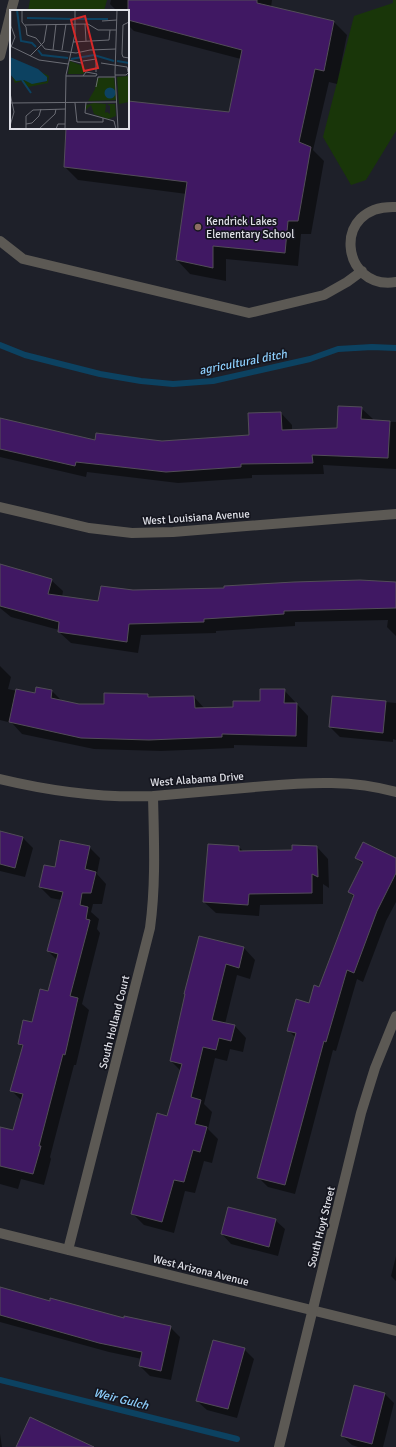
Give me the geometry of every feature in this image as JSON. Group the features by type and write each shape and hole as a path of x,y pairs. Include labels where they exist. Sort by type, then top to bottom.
{"street":[{"path":"12,10 14,0"},
{"path":"0,56 10,16"},
{"path":"396,207 384,206 372,210 362,217 354,228 350,240 351,253 356,265 365,275 376,281 389,283 396,282"},
{"path":"0,241 23,259 249,313 324,294 347,282 362,271"},
{"name":"West Louisiana Avenue","path":"0,507 89,528 132,533 173,532 396,514"},
{"name":"West Alabama Drive","path":"0,779 78,793 108,795 153,796 304,783 360,784 396,792"},
{"name":"South Holland Court","path":"68,1250 150,928 155,883 153,796"},
{"name":"South Hoyt Street","path":"279,1447 362,1113 375,1068 396,1016"},
{"name":"West Arizona Avenue","path":"0,1233 396,1331"}],"green space":[{"path":"30,0 107,0 104,10 28,10"},
{"path":"393,0 396,0 396,131 366,180 351,185 323,137 354,16 393,3"}],"building":[{"path":"128,0 257,0 257,3 334,21 324,71 315,69 299,142 311,147 298,221 288,221 285,253 213,246 213,268 176,260 187,182 64,167 66,129 129,129 129,101 229,112 242,50 129,20"},
{"path":"338,406 362,407 361,419 390,421 388,458 312,455 313,463 241,464 241,467 166,472 76,462 75,466 0,449 0,418 95,440 96,433 162,441 249,435 248,413 281,412 282,430 337,428"},
{"path":"0,564 52,579 48,594 98,601 101,586 133,590 224,588 224,586 360,580 396,582 396,608 284,611 284,614 204,619 204,622 129,624 127,642 58,632 59,622 0,606"},
{"path":"36,687 52,690 51,698 79,704 104,704 104,693 148,694 148,697 194,696 195,708 233,707 233,701 260,701 260,689 285,689 284,703 297,703 296,736 222,734 222,737 149,740 81,738 9,722 16,689 35,693"},
{"path":"332,696 386,701 383,733 329,727"},
{"path":"0,831 23,837 15,868 0,864"},
{"path":"60,840 90,846 85,869 96,872 91,893 82,893 80,905 88,907 86,919 90,920 70,996 78,998 65,1055 63,1054 33,1174 0,1166 0,1127 13,1130 23,1094 10,1091 23,1045 18,1044 23,1020 32,1022 40,989 48,991 58,954 47,951 63,892 39,887 44,865 55,867"},
{"path":"363,842 396,858 396,873 377,911 354,973 347,970 326,1042 324,1041 285,1185 257,1178 296,1033 287,1031 296,999 309,1003 314,985 319,987 354,895 348,892 363,862 355,858"},
{"path":"208,844 239,846 239,851 292,850 292,845 317,846 318,877 312,874 312,893 249,894 248,905 203,902"},
{"path":"199,936 244,947 239,968 226,964 212,1020 235,1025 231,1041 219,1038 216,1050 203,1047 191,1097 201,1100 195,1124 207,1127 200,1152 193,1150 184,1182 174,1180 162,1222 131,1214 157,1113 167,1116 182,1064 170,1061 184,994"},
{"path":"228,1207 276,1219 269,1247 221,1234"},
{"path":"0,1287 50,1301 50,1298 124,1318 124,1316 171,1326 161,1371 139,1366 142,1352 99,1343 0,1315"},
{"path":"213,1340 245,1348 228,1409 196,1401"},
{"path":"354,1385 385,1393 372,1444 341,1436"},
{"path":"30,1417 94,1447 16,1447"}],"waterway":[{"name":"agricultural ditch","path":"0,345 25,355 100,374 141,381 173,384 213,381 310,359 338,349 372,347 396,348"},
{"name":"Weir Gulch","path":"0,1380 237,1439"}],"place":[{"name":"Kendrick Lakes Elementary School","path":"198,227"}]}
